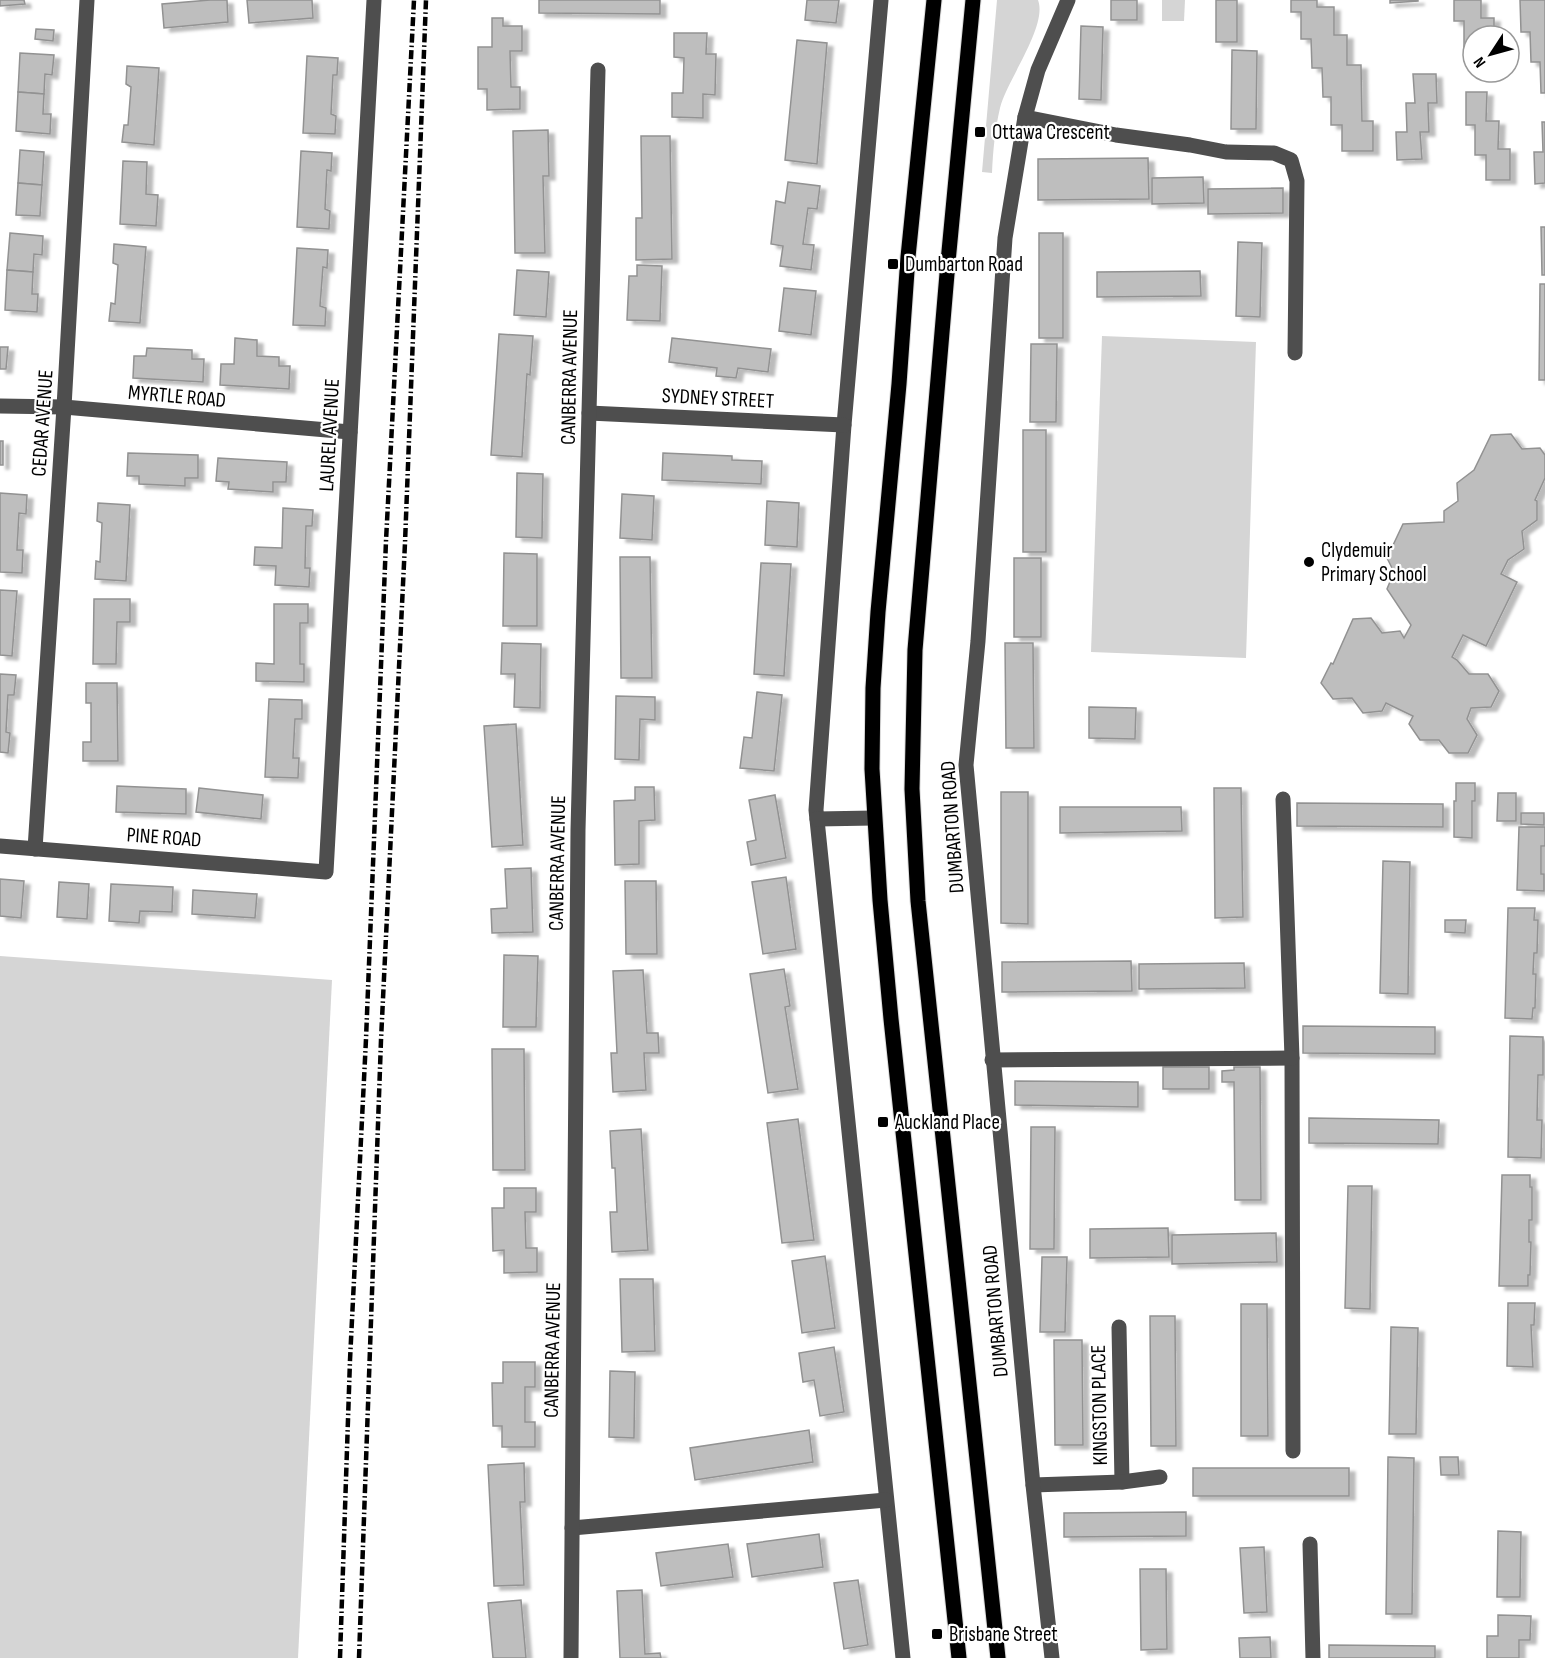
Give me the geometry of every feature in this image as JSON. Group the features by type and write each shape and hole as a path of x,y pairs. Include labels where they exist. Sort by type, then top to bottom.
{"main road":[{"path":"934,0 908,257 878,612 873,688 874,818 891,1019 959,1658"},
{"name":"DUMBARTON ROAD","path":"973,0 922,567 912,723 912,789 918,901 998,1658"}],"street":[{"name":"CEDAR AVENUE","path":"35,849 64,407 87,0"},
{"name":"LAUREL AVENUE","path":"326,872 374,0"},
{"path":"881,0 844,425 817,819 903,1658"},
{"name":"DUMBARTON ROAD","path":"1052,1658 992,1060 966,765 978,641 1005,238 1025,117 1038,70 1068,0"},
{"name":"CANBERRA AVENUE","path":"571,1658 578,830 598,70"},
{"path":"1025,117 1116,135 1226,152 1274,153 1291,160 1297,181 1295,353"},
{"name":"MYRTLE ROAD","path":"0,405 64,407 350,432"},
{"name":"SYDNEY STREET","path":"590,413 844,425"},
{"path":"1283,799 1292,1059 1293,1451"},
{"path":"817,819 874,818"},
{"name":"PINE ROAD","path":"0,846 326,872"},
{"path":"992,1060 1292,1059"},
{"name":"KINGSTON PLACE","path":"1119,1327 1122,1482"},
{"name":"KINGSTON PLACE","path":"1033,1485 1122,1482 1160,1477"},
{"path":"572,1528 886,1500"},
{"path":"1310,1544 1313,1658"}],"shaded area":[{"path":"997,0 1038,0 1040,11 1032,38 1000,108 994,140 992,173 982,172"},
{"path":"1162,0 1185,0 1184,21 1162,21"},
{"path":"1102,336 1256,342 1246,658 1091,652"},
{"path":"0,956 332,980 298,1658 0,1658"}],"building":[{"path":"0,0 24,0 25,4 0,6"},
{"path":"227,0 228,22 164,28 162,4"},
{"path":"247,0 312,0 313,18 249,23"},
{"path":"539,0 660,0 660,14 539,13"},
{"path":"807,0 839,0 836,23 805,20"},
{"path":"1111,0 1137,0 1137,20 1111,20"},
{"path":"1216,0 1237,0 1237,42 1216,42"},
{"path":"1291,0 1317,0 1317,7 1334,7 1334,35 1347,35 1347,65 1361,65 1362,121 1373,121 1373,151 1342,151 1342,125 1331,125 1331,97 1323,97 1322,68 1312,68 1311,39 1301,39 1301,12 1291,12"},
{"path":"1390,0 1418,0 1418,1 1390,3"},
{"path":"1454,0 1481,0 1481,18 1494,18 1494,24 1464,24 1464,21 1454,21"},
{"path":"1520,0 1545,0 1545,93 1541,93 1540,62 1531,62 1530,32 1521,32"},
{"path":"492,18 503,18 503,26 522,26 522,51 510,51 511,87 520,87 520,109 487,110 487,89 478,89 478,47 492,47"},
{"path":"1081,26 1103,27 1101,100 1079,99"},
{"path":"36,29 54,30 53,41 35,39"},
{"path":"674,33 707,33 706,54 716,54 715,95 703,94 703,118 672,117 672,93 683,93 684,58 674,57"},
{"path":"797,40 827,43 817,164 785,160"},
{"path":"1232,50 1257,51 1256,129 1231,129"},
{"path":"20,53 54,55 52,75 45,74 44,94 18,92"},
{"path":"307,56 338,58 337,75 333,75 331,114 336,116 335,134 303,133"},
{"path":"127,66 159,68 154,145 122,142 124,125 128,125 131,87 126,84"},
{"path":"1413,74 1436,74 1437,103 1428,103 1429,132 1420,132 1422,159 1397,160 1396,132 1407,132 1406,103 1415,103"},
{"path":"18,92 44,94 43,114 51,114 50,134 16,131"},
{"path":"1466,92 1487,92 1486,121 1499,121 1498,149 1510,149 1510,180 1486,180 1486,155 1475,155 1475,125 1466,125"},
{"path":"1542,122 1545,122 1545,183 1535,184 1534,152 1543,152"},
{"path":"548,130 549,176 543,176 545,253 515,253 513,131"},
{"path":"641,136 670,136 672,259 636,260 636,218 642,218"},
{"path":"20,150 44,152 42,185 18,183"},
{"path":"301,151 332,153 331,171 327,170 325,209 330,211 329,229 297,227"},
{"path":"1148,158 1149,199 1038,200 1038,159"},
{"path":"123,161 147,162 146,194 158,195 156,226 120,224"},
{"path":"1203,177 1204,203 1152,204 1152,178"},
{"path":"788,182 820,186 817,209 808,208 803,244 814,245 811,270 780,266 783,246 771,244 776,201 785,203"},
{"path":"18,183 42,185 40,216 16,215"},
{"path":"1283,188 1283,213 1208,214 1208,189"},
{"path":"1541,227 1545,227 1545,275 1542,275"},
{"path":"10,233 43,236 42,255 34,254 33,272 7,270"},
{"path":"1039,233 1063,233 1063,338 1039,338"},
{"path":"1238,242 1262,243 1260,317 1236,316"},
{"path":"114,244 146,247 140,323 109,321 111,303 115,304 118,265 113,263"},
{"path":"297,248 328,250 327,268 323,267 320,306 326,308 325,326 293,325"},
{"path":"637,265 662,266 660,321 627,320 629,276 637,276"},
{"path":"7,270 33,272 32,294 38,294 37,312 5,310"},
{"path":"517,270 549,272 546,317 514,315"},
{"path":"1200,271 1201,296 1097,297 1097,272"},
{"path":"1540,284 1545,284 1545,380 1539,380"},
{"path":"784,288 816,291 811,335 779,331"},
{"path":"499,334 533,336 530,375 527,374 522,457 491,455"},
{"path":"235,338 257,340 257,356 279,357 279,366 290,366 289,389 220,385 221,364 234,364"},
{"path":"672,338 771,349 768,372 738,368 736,378 716,376 717,368 669,362"},
{"path":"1031,344 1057,344 1056,422 1030,422"},
{"path":"0,347 8,347 6,369 0,369"},
{"path":"147,348 192,350 192,359 204,359 203,382 133,378 134,356 146,356"},
{"path":"1023,430 1046,430 1046,552 1023,552"},
{"path":"1511,434 1522,449 1540,448 1545,455 1545,478 1535,500 1537,501 1537,520 1522,531 1524,549 1508,560 1501,574 1517,582 1486,646 1463,635 1452,657 1469,674 1488,674 1499,691 1491,707 1471,708 1467,719 1477,735 1468,753 1449,753 1439,740 1420,740 1409,724 1413,716 1386,703 1382,711 1363,713 1352,698 1333,699 1321,683 1331,663 1333,664 1353,619 1371,618 1382,633 1400,631 1404,638 1411,625 1387,589 1394,572 1387,558 1403,524 1444,522 1444,511 1458,501 1457,483 1474,470 1491,435"},
{"path":"0,441 3,441 3,465 0,465"},
{"path":"128,453 198,455 198,478 185,478 185,486 139,484 139,476 127,476"},
{"path":"663,453 732,456 732,460 762,461 761,484 662,480"},
{"path":"218,458 287,462 286,482 273,482 273,492 228,489 229,482 216,481"},
{"path":"517,473 543,474 542,538 516,537"},
{"path":"0,493 27,495 26,514 19,513 17,550 23,550 22,573 0,572"},
{"path":"622,494 654,496 652,540 620,538"},
{"path":"767,501 799,503 797,547 765,545"},
{"path":"98,503 130,505 126,581 95,579 96,561 100,562 102,523 97,521"},
{"path":"283,508 313,510 312,526 306,526 305,568 310,568 309,587 275,585 276,566 254,565 255,547 282,548"},
{"path":"504,553 537,554 537,626 503,626"},
{"path":"620,557 650,557 652,678 621,678"},
{"path":"1014,558 1041,558 1041,637 1014,637"},
{"path":"761,563 791,564 784,676 754,674"},
{"path":"0,590 17,591 12,656 0,655"},
{"path":"94,599 130,599 130,622 117,622 116,664 93,664"},
{"path":"274,604 308,604 308,623 300,623 300,664 304,664 304,682 256,681 256,663 274,664"},
{"path":"502,643 541,644 540,708 514,707 515,674 501,674"},
{"path":"1005,643 1033,643 1034,748 1006,748"},
{"path":"0,674 16,675 14,695 8,695 6,732 10,733 8,753 0,752"},
{"path":"86,683 117,683 118,761 83,761 83,742 91,742 91,703 86,703"},
{"path":"757,692 782,695 774,771 740,768 744,737 752,738"},
{"path":"616,696 655,697 655,720 640,719 639,760 615,759"},
{"path":"269,699 302,700 302,719 295,719 293,758 299,758 298,778 265,777"},
{"path":"1089,707 1136,708 1135,739 1089,738"},
{"path":"516,724 523,845 492,847 484,726"},
{"path":"1456,783 1475,783 1475,801 1472,801 1472,838 1454,837"},
{"path":"117,786 186,789 186,814 116,812"},
{"path":"635,787 654,787 655,820 639,821 639,864 615,865 614,801 635,800"},
{"path":"199,788 263,795 261,819 196,812"},
{"path":"1214,788 1241,788 1243,917 1215,918"},
{"path":"1001,792 1028,792 1028,924 1001,923"},
{"path":"1498,793 1516,793 1516,821 1497,821"},
{"path":"775,795 786,858 751,865 747,842 756,840 749,800"},
{"path":"1297,803 1443,804 1443,827 1297,826"},
{"path":"1060,807 1181,807 1182,831 1060,833"},
{"path":"1521,813 1544,813 1544,825 1521,824"},
{"path":"1519,827 1545,827 1545,846 1541,846 1541,874 1544,874 1544,891 1517,890"},
{"path":"1383,861 1410,862 1408,994 1380,993"},
{"path":"531,868 533,932 492,933 491,909 507,908 505,869"},
{"path":"786,877 796,949 763,954 752,882"},
{"path":"0,879 24,881 21,918 0,916"},
{"path":"625,881 656,881 657,954 626,954"},
{"path":"59,882 89,884 87,919 57,917"},
{"path":"111,884 173,887 172,912 140,911 139,923 109,921"},
{"path":"193,890 257,894 255,918 192,914"},
{"path":"1508,908 1535,908 1534,920 1538,920 1537,953 1534,953 1533,974 1536,974 1535,1008 1533,1008 1532,1019 1505,1018"},
{"path":"1445,920 1466,920 1465,933 1445,932"},
{"path":"504,955 538,956 536,1027 503,1027"},
{"path":"1131,961 1132,991 1002,992 1002,962"},
{"path":"1244,963 1245,988 1139,989 1139,964"},
{"path":"784,969 790,1006 785,1007 798,1089 768,1093 750,974"},
{"path":"643,970 647,1033 658,1033 659,1053 644,1053 646,1090 613,1092 611,1053 617,1053 613,971"},
{"path":"1303,1026 1435,1027 1435,1054 1303,1053"},
{"path":"1510,1036 1543,1037 1543,1075 1538,1075 1537,1120 1542,1120 1541,1158 1508,1157"},
{"path":"492,1049 524,1049 525,1170 493,1170"},
{"path":"1163,1067 1209,1067 1209,1089 1163,1089"},
{"path":"1234,1067 1260,1067 1261,1200 1235,1200 1234,1082 1222,1082 1222,1071 1234,1070"},
{"path":"1015,1081 1138,1082 1138,1107 1015,1105"},
{"path":"1309,1118 1439,1120 1438,1144 1309,1143"},
{"path":"798,1119 814,1240 782,1243 767,1123"},
{"path":"1031,1127 1055,1127 1054,1249 1030,1249"},
{"path":"641,1129 648,1250 612,1252 610,1212 617,1212 610,1131"},
{"path":"1502,1175 1530,1175 1532,1220 1529,1220 1529,1242 1531,1242 1528,1286 1499,1286"},
{"path":"1348,1186 1372,1186 1370,1309 1345,1308"},
{"path":"504,1188 536,1188 536,1212 525,1212 526,1248 537,1248 537,1272 504,1273 504,1250 493,1251 492,1208 504,1208"},
{"path":"1168,1228 1169,1257 1090,1258 1090,1229"},
{"path":"1276,1233 1277,1262 1172,1264 1172,1235"},
{"path":"825,1256 835,1328 802,1333 792,1261"},
{"path":"1042,1257 1067,1257 1065,1332 1040,1332"},
{"path":"620,1279 653,1279 655,1351 622,1352"},
{"path":"1508,1303 1535,1303 1534,1325 1531,1325 1533,1367 1507,1366"},
{"path":"1241,1304 1267,1304 1268,1436 1241,1436"},
{"path":"1150,1316 1175,1316 1176,1446 1151,1446"},
{"path":"1391,1327 1418,1328 1416,1434 1389,1434"},
{"path":"1054,1340 1082,1340 1083,1445 1055,1445"},
{"path":"834,1347 844,1412 820,1416 814,1380 803,1382 799,1353"},
{"path":"503,1362 535,1362 535,1387 525,1387 525,1422 535,1422 535,1447 502,1447 502,1426 493,1426 492,1383 503,1383"},
{"path":"610,1371 635,1372 634,1438 609,1437"},
{"path":"809,1430 813,1462 695,1480 690,1448"},
{"path":"1388,1457 1414,1458 1412,1614 1386,1614"},
{"path":"1440,1457 1458,1457 1459,1475 1441,1475"},
{"path":"524,1463 525,1502 520,1502 524,1585 494,1586 488,1465"},
{"path":"1193,1468 1349,1468 1349,1496 1193,1496"},
{"path":"1186,1512 1186,1536 1064,1537 1064,1513"},
{"path":"1498,1531 1521,1532 1520,1597 1497,1597"},
{"path":"819,1534 823,1567 752,1577 747,1544"},
{"path":"728,1544 733,1577 661,1586 656,1553"},
{"path":"1264,1547 1267,1612 1244,1613 1240,1548"},
{"path":"1140,1569 1166,1569 1167,1649 1141,1650"},
{"path":"858,1580 868,1645 844,1649 834,1583"},
{"path":"642,1590 645,1654 660,1653 661,1658 620,1658 617,1591"},
{"path":"521,1600 526,1658 493,1658 488,1603"},
{"path":"1498,1615 1531,1616 1530,1640 1519,1640 1519,1658 1487,1658 1487,1636 1498,1636"},
{"path":"1270,1637 1271,1658 1240,1658 1239,1638"},
{"path":"1329,1645 1435,1646 1435,1658 1329,1658"}],"railway":[{"path":"340,1658 350,1360 366,1039 386,541 414,0"},
{"path":"359,1658 381,1040 405,543 426,0"}],"place":[{"name":"Ottawa Crescent","path":"980,132"},
{"name":"Dumbarton Road","path":"893,264"},
{"name":"Clydemuir Primary School","path":"1309,562"},
{"name":"Auckland Place","path":"883,1122"},
{"name":"Brisbane Street","path":"937,1634"}]}
